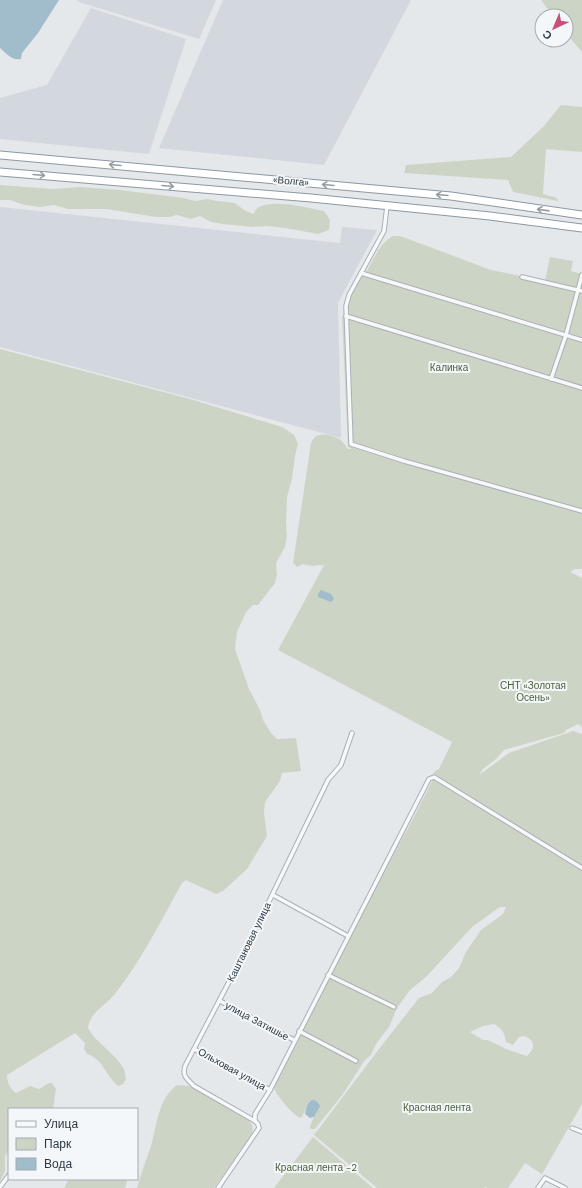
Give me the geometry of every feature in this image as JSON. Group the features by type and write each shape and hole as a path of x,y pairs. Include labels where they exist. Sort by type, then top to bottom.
{"highway":[{"name":"«Волга»","path":"0,155 443,195 582,215"},
{"name":"«Волга»","path":"0,172 273,194 490,216 582,228"}],"street":[{"path":"387,206 384,231 349,295 346,306 351,444 404,461 582,510"},
{"path":"361,273 582,340"},
{"path":"551,379 580,291 582,275"},
{"path":"522,277 580,291"},
{"path":"346,316 582,388"},
{"name":"Каштановая улица","path":"256,1121 194,1086 186,1079 184,1072 185,1066 220,1001 328,780 341,765 352,733"},
{"path":"218,1188 259,1128 256,1121 256,1114 270,1090 294,1040 429,779 434,777 582,868"},
{"path":"272,895 348,936"},
{"path":"328,975 394,1007"},
{"name":"улица Затишье","path":"220,1001 294,1040"},
{"path":"299,1032 356,1061"},
{"name":"Ольховая улица","path":"194,1049 270,1090"},
{"path":"572,1128 582,1132"},
{"path":"0,1187 8,1176"},
{"path":"538,1188 545,1178 566,1188"}],"shaded area":[{"path":"77,0 216,0 199,39 79,2"},
{"path":"223,0 411,0 324,165 159,148"},
{"path":"91,8 186,39 149,154 0,139 0,98 47,85"},
{"path":"0,207 340,243 342,227 377,230 338,303 341,438 0,347"}],"green space":[{"path":"541,0 582,0 582,52 574,42 574,8 547,8"},
{"path":"561,105 582,107 582,152 546,149 543,194 557,198 558,201 513,192 508,180 404,173 406,165 511,157 543,127"},
{"path":"0,185 53,189 80,187 120,190 184,198 195,201 207,199 235,203 244,210 253,214 258,207 266,205 292,205 324,211 330,220 329,230 318,234 267,226 252,227 223,224 211,222 200,216 191,219 177,215 169,217 156,217 106,209 68,209 54,205 40,207 25,205 10,200 0,200"},
{"path":"393,236 400,236 491,270 545,281 550,257 573,261 571,271 582,274 582,569 575,569 570,572 582,578 582,727 578,724 566,730 564,733 504,750 496,759 483,769 479,775 509,753 573,731 582,734 582,866 433,775 434,772 439,769 452,742 278,650 324,565 312,566 303,564 297,567 293,563 311,443 313,439 319,435 327,435 339,439 348,449 352,449 348,447 342,316 346,316 346,306 361,273 365,274 380,248"},
{"path":"0,349 190,399 282,427 294,435 298,444 292,479 287,497 287,535 285,547 276,563 277,575 275,583 258,605 253,605 246,612 237,632 235,649 249,689 260,710 263,720 271,733 277,739 296,738 301,771 282,773 280,781 265,802 264,813 267,836 247,869 223,891 216,894 186,880 182,883 150,940 124,982 114,995 95,1013 89,1022 88,1028 92,1034 116,1058 124,1069 126,1079 123,1084 118,1086 101,1064 92,1056 87,1054 84,1049 85,1043 75,1033 7,1075 9,1085 16,1093 30,1086 39,1089 49,1083 52,1083 56,1089 53,1108 8,1108 8,1152 5,1156 5,1171 0,1182"},
{"name":"Красная лента","path":"433,779 582,869 582,1104 542,1174 525,1163 508,1188 377,1188 314,1135 419,998 432,993 442,982 451,977 459,968 466,952 481,930 503,914 506,907 500,907 472,927 426,977 410,990 397,1008 389,1027 376,1044 371,1055 365,1060 343,1094 315,1129 310,1128 318,1102 314,1100 309,1102 300,1118 285,1104 273,1086 371,895","holes":["494,1024 503,1031 506,1042 513,1045 519,1037 525,1036 529,1038 533,1043 533,1048 530,1053 527,1056 506,1049 488,1040 483,1040 470,1032 483,1026"]},
{"path":"177,1085 190,1086 249,1121 253,1128 251,1136 214,1188 137,1188 151,1146 162,1105 166,1097"},
{"name":"Красная лента -2","path":"313,1137 373,1188 274,1188"},
{"path":"68,1180 126,1180 127,1182 125,1188 64,1188"}],"water":[{"path":"0,0 59,0 38,33 22,53 21,59 12,58 0,48"},
{"path":"321,590 331,594 334,599 331,602 318,597"},
{"path":"312,1100 315,1100 320,1106 314,1117 310,1118 305,1114 308,1104"}],"park label":[{"name":"Калинка","path":"449,367"},
{"name":"СНТ «Золотая Осень»","path":"533,690"}]}
